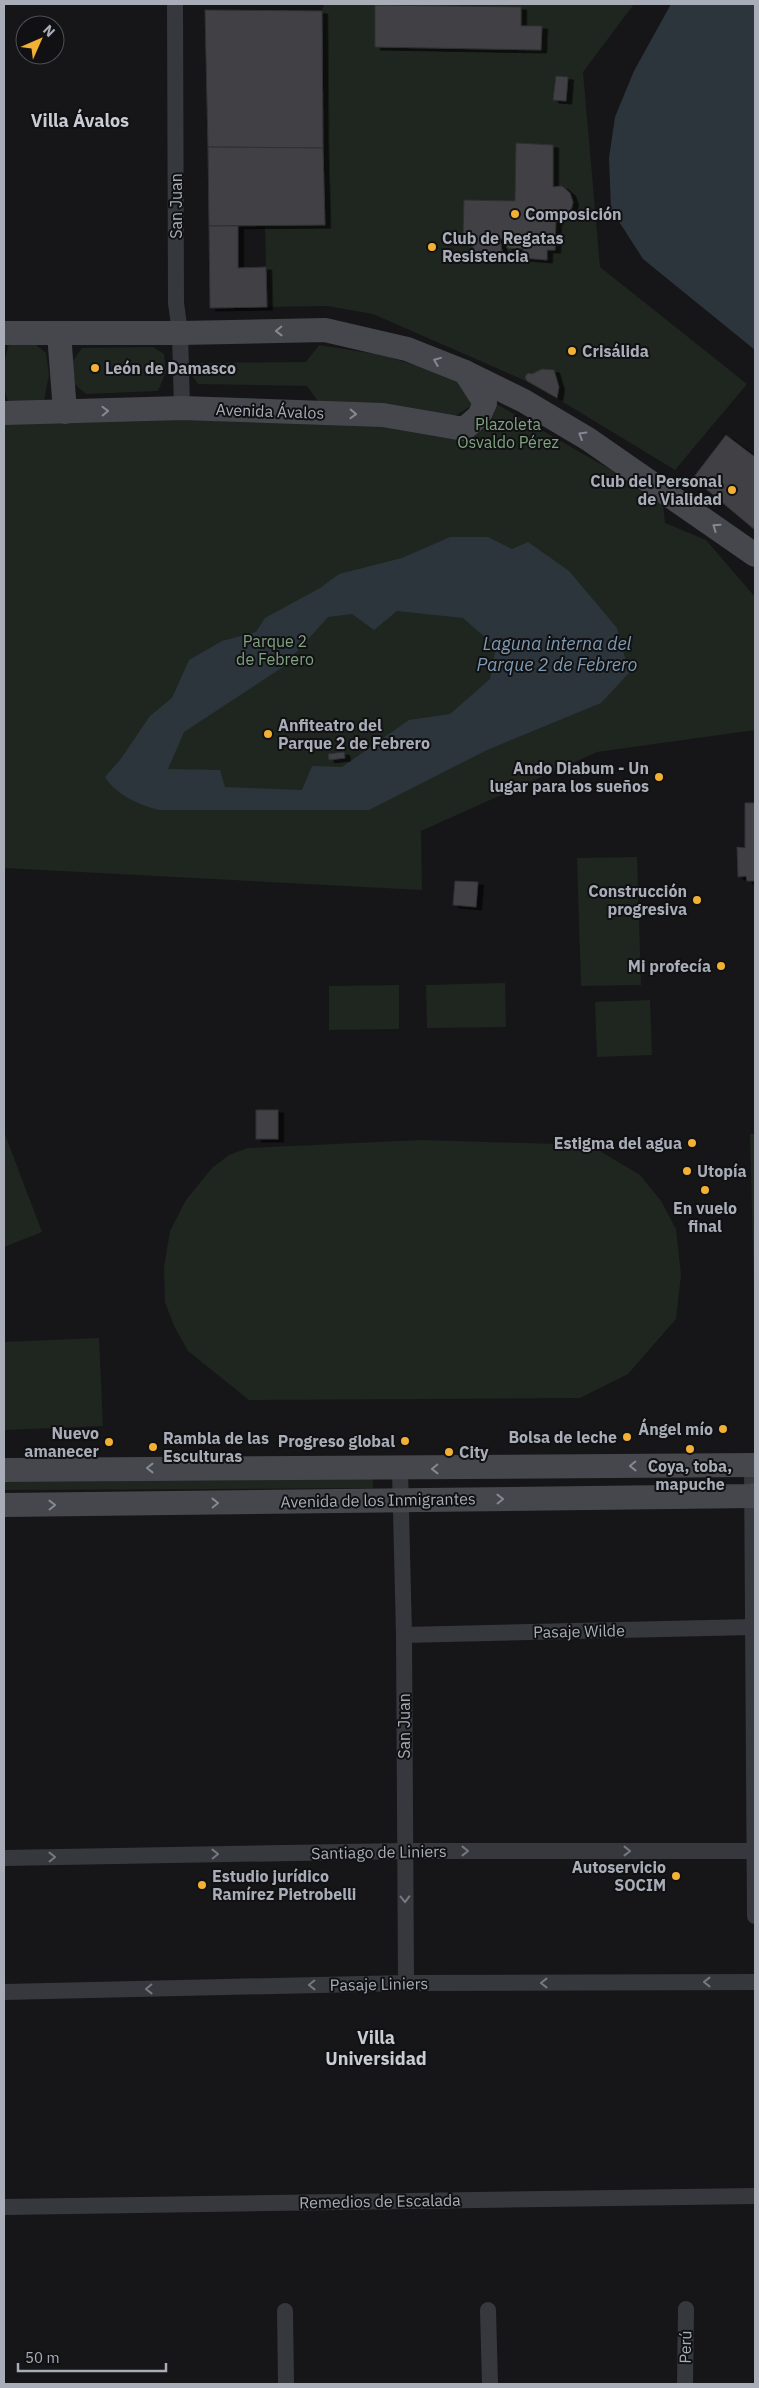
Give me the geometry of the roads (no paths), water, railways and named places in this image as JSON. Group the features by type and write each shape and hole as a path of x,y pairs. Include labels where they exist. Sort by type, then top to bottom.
{"main road":[{"path":"4,333 180,333 325,330 407,349 466,372 524,401 588,439 755,556"},
{"path":"59,333 65,412"},
{"name":"Avenida Ávalos","path":"4,413 182,408 383,415 464,429 479,416 485,403 466,372"},
{"name":"Avenida de los Inmigrantes","path":"4,1470 136,1468 400,1469 753,1464"},
{"name":"Avenida de los Inmigrantes","path":"4,1505 754,1496"}],"street":[{"name":"San Juan","path":"175,4 176,303 180,333 182,408"},
{"path":"753,1464 755,1916"},
{"name":"San Juan","path":"400,1469 404,1635 406,1983"},
{"name":"Pasaje Wilde","path":"404,1635 753,1627"},
{"name":"Santiago de Liniers","path":"4,1858 404,1851 755,1851"},
{"name":"Pasaje Liniers","path":"4,1992 406,1983 755,1982"},
{"name":"Remedios de Escalada","path":"4,2207 755,2196"},
{"name":"Perú","path":"685,2384 686,2309"},
{"path":"488,2310 490,2384"},
{"path":"285,2311 286,2384"}],"water":[{"path":"671,4 755,4 755,350 643,259 611,209 609,158 615,117 634,71"},
{"name":"Laguna interna del Parque 2 de Febrero","path":"450,537 488,537 512,549 528,542 569,571 617,628 629,673 601,703 487,750 369,810 160,810 130,799 116,789 105,777 120,760 150,716 172,698 189,660 222,641 256,632 265,618 320,588 339,574 402,558","holes":["397,611 463,618 496,647 490,679 450,714 409,720 342,767 312,766 302,790 225,787 220,770 168,769 184,732 283,667 328,617 352,614 374,630"]}],"place":[{"name":"Composición","path":"515,214"},
{"name":"Club de Regatas Resistencia","path":"432,247"},
{"name":"Crisálida","path":"572,351"},
{"name":"León de Damasco","path":"95,368"},
{"name":"Club del Personal de Vialidad","path":"732,490"},
{"name":"Anfiteatro del Parque 2 de Febrero","path":"268,734"},
{"name":"Ando Diabum - Un lugar para los sueños","path":"659,777"},
{"name":"Construcción progresiva","path":"697,900"},
{"name":"Mi profecía","path":"721,966"},
{"name":"Estigma del agua","path":"692,1143"},
{"name":"Utopía","path":"687,1171"},
{"name":"En vuelo final","path":"705,1190"},
{"name":"Ángel mío","path":"723,1429"},
{"name":"Bolsa de leche","path":"627,1437"},
{"name":"Progreso global","path":"405,1441"},
{"name":"Nuevo amanecer","path":"109,1442"},
{"name":"Rambla de las Esculturas","path":"153,1447"},
{"name":"Coya, toba, mapuche","path":"690,1449"},
{"name":"City","path":"449,1452"},
{"name":"Autoservicio SOCIM","path":"676,1876"},
{"name":"Estudio jurídico Ramírez Pietrobelli","path":"202,1885"}],"district":[{"name":"Villa Ávalos","path":"80,121"},
{"name":"Villa Universidad","path":"376,2048"}],"park label":[{"name":"Plazoleta Osvaldo Pérez","path":"508,433"},
{"name":"Parque 2 de Febrero","path":"275,650"}]}
